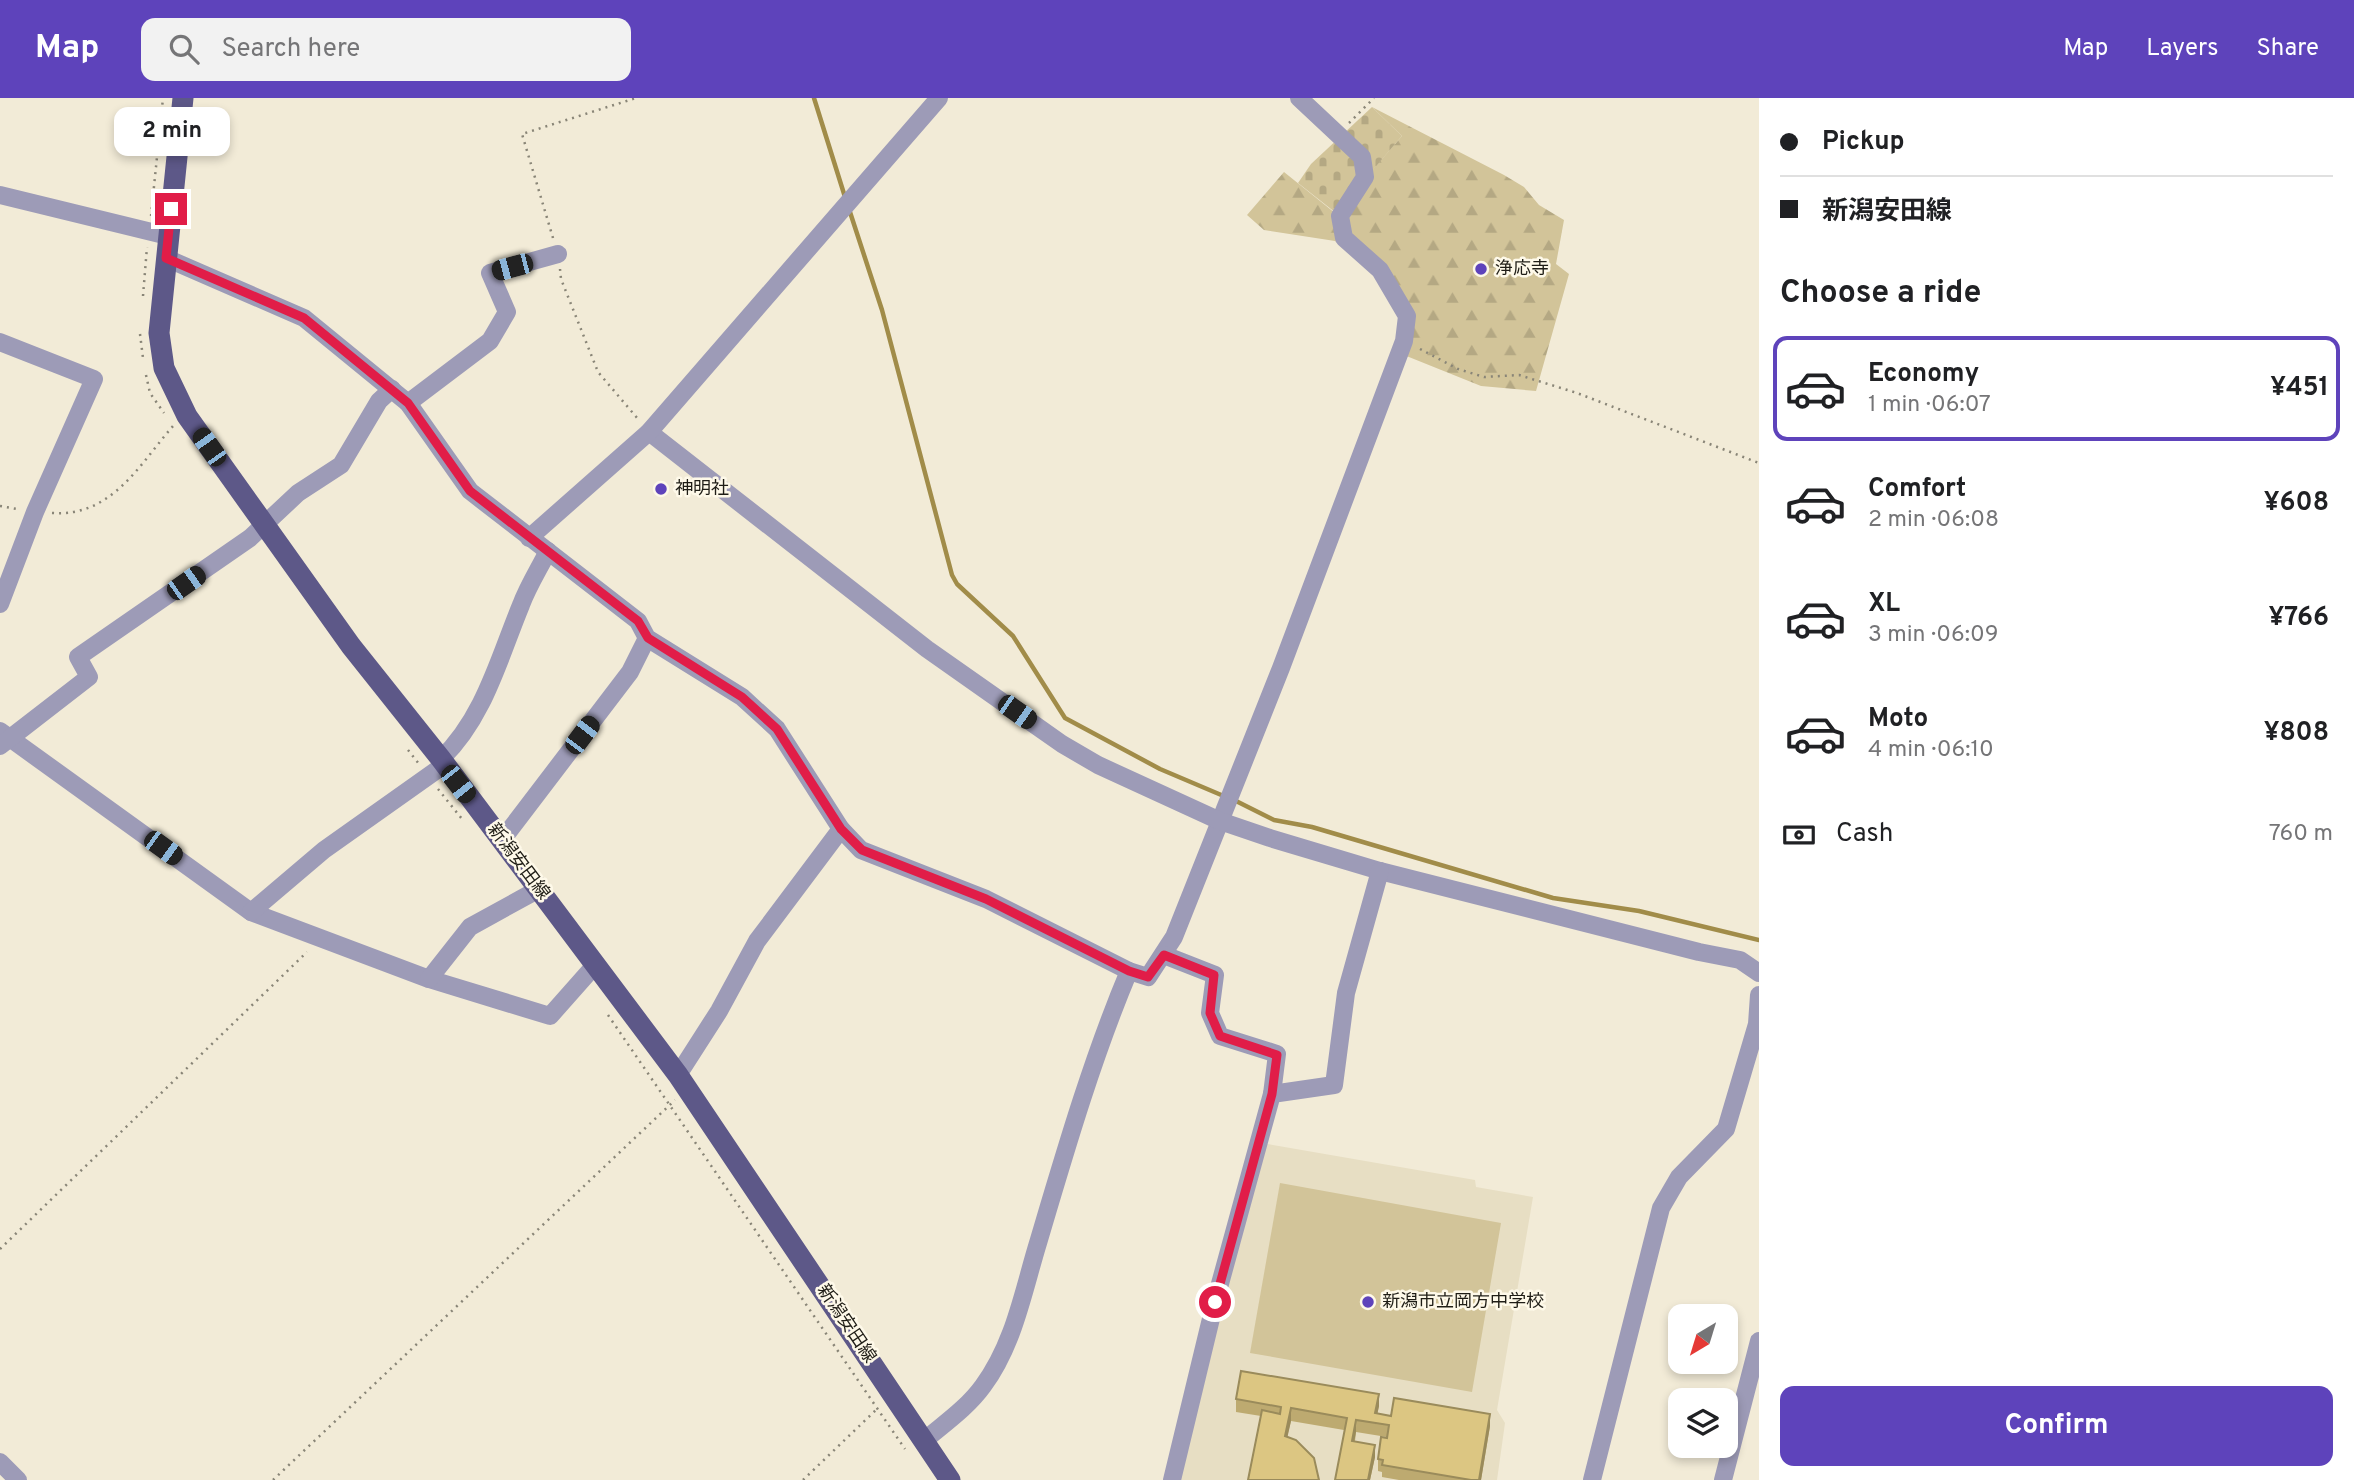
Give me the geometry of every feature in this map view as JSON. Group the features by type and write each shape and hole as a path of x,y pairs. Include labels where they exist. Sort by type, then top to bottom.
{"main road":[{"name":"新潟安田線","path":"183,98 159,333 164,368 187,416 351,646 502,840 682,1082 950,1480"}],"street":[{"path":"529,538 649,432 939,98"},
{"path":"0,195 167,247 304,318 408,403 470,491 638,621 648,638 742,697 777,729 841,829 862,850 986,899 1129,971 1148,977 1164,955 1220,821 1404,341 1407,316 1380,270 1344,237 1340,215 1365,177 1362,157 1300,98"},
{"path":"408,403 490,341 507,312 490,273 558,254"},
{"path":"0,342 94,379 35,512 0,604"},
{"path":"392,389 379,401 341,465 298,492 250,538 78,657 89,677 3,738 251,912 429,979 550,1016 596,964"},
{"path":"649,432 835,580 1062,744 1098,765 1220,821 1380,871 1740,960 1759,973"},
{"path":"251,912 324,850 442,762 481,705 522,601 548,551"},
{"path":"502,840 630,672 648,638"},
{"path":"682,1082 757,941 841,829"},
{"path":"1272,1094 1334,1085 1346,993 1380,871"},
{"path":"429,979 470,927 539,889"},
{"path":"1164,955 1214,975 1210,1013 1220,1036 1277,1055 1272,1094 1215,1302 1172,1480"},
{"path":"925,1440 965,1407 984,1384 1022,1309 1037,1246 1102,1034 1129,971"},
{"path":"1592,1480 1661,1208 1679,1177 1726,1129 1754,1036 1759,995"},
{"path":"1723,1480 1759,1341"},
{"path":"0,1462 18,1480"}],"path":[{"path":"636,98 522,134 558,254 561,279 598,372 649,432"},
{"path":"1337,135 1374,98"},
{"path":"1404,341 1458,369 1484,377 1519,375 1577,393 1759,463"},
{"path":"0,506 69,514 119,492 173,426 187,416"},
{"path":"0,1249 323,937"},
{"path":"273,1480 682,1082"},
{"path":"803,1480 893,1394"}],"shaded area":[{"name":"新潟市立岡方中学校","path":"1262,1143 1475,1180 1476,1187 1533,1197 1497,1410 1505,1423 1497,1480 1177,1480 1207,1372 1234,1232"}],"green space":[{"path":"1372,107 1504,175 1524,187 1539,205 1564,220 1556,264 1569,274 1536,391 1481,386 1394,351 1402,332 1398,296 1335,241 1264,230 1247,215 1284,172 1335,213 1402,136"},
{"path":"1372,107 1402,136 1336,213 1298,183 1311,164"},
{"path":"1280,1183 1501,1223 1472,1392 1250,1353"}],"building":[{"path":"1241,1371 1379,1394 1375,1413 1391,1416 1394,1398 1490,1414 1479,1480 1382,1465 1383,1460 1378,1459 1381,1437 1387,1438 1389,1425 1356,1420 1352,1441 1375,1445 1368,1480 1335,1480 1347,1418 1291,1408 1285,1436 1296,1440 1314,1458 1319,1480 1248,1480 1262,1410 1280,1414 1281,1407 1236,1399"}],"waterway":[{"path":"814,98 845,197"},
{"path":"849,209 882,310 952,575 957,584 1013,636 1065,718 1160,769 1226,797"},
{"path":"1234,800 1274,820 1312,827 1553,898 1639,911 1759,940"}],"place":[{"name":"浄応寺","path":"1481,269"},
{"name":"神明社","path":"661,489"},
{"name":"新潟市立岡方中学校","path":"1368,1302"}],"route":[{"path":"171,209 166,258 304,318 408,403 470,491 638,621 648,638 742,697 777,729 841,829 862,850 986,899 1129,971 1148,977 1164,955 1214,975 1210,1013 1220,1036 1277,1055 1272,1094 1215,1302"}]}
